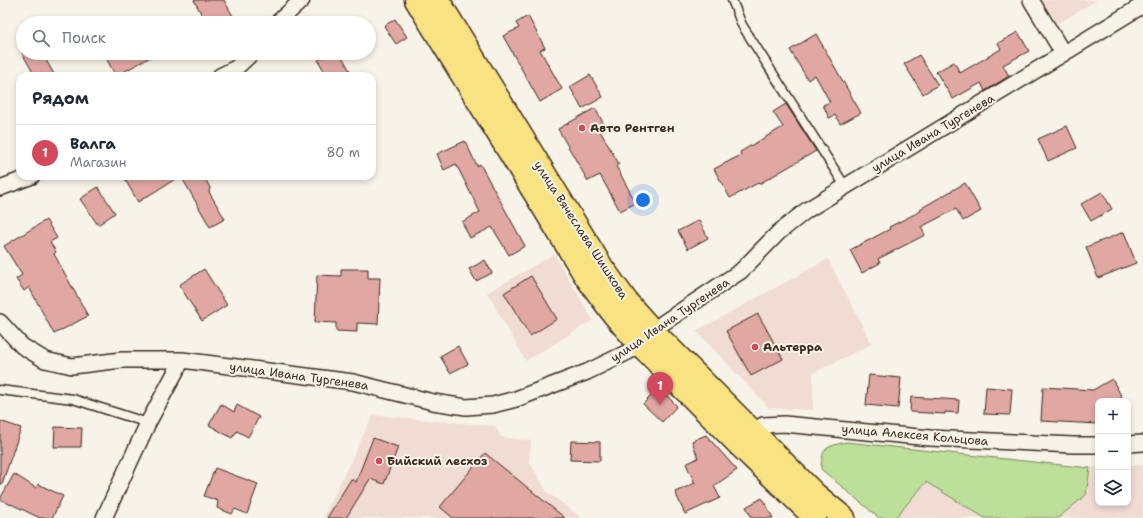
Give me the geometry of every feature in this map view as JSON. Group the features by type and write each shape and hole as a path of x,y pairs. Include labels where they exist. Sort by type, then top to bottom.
{"main road":[{"name":"улица Вячеслава Шишкова","path":"416,0 586,277 614,315 646,338 745,439 815,518"},
{"name":"улица Вячеслава Шишкова","path":"438,0 602,267 628,304 646,338"},
{"name":"улица Вячеслава Шишкова","path":"745,439 844,518"}],"street":[{"path":"284,16 302,0"},
{"path":"1031,0 1063,53"},
{"name":"улица Ивана Тургенева","path":"0,322 22,346 45,360 72,366 122,360 182,360 353,382 433,402 466,407 493,406 516,399 616,359 741,271 779,232 807,210 1143,5"},
{"path":"228,72 236,68 245,60"},
{"path":"0,188 21,180"},
{"path":"104,518 148,423 182,360"},
{"name":"улица Алексея Кольцова","path":"745,439 763,425 784,424 930,438 1095,445"},
{"path":"1131,444 1143,443"}],"lane":[{"path":"732,0 742,25 845,186"},
{"path":"0,390 73,399 148,423"}],"shaded area":[{"path":"1042,0 1097,0 1057,24"},
{"path":"554,254 593,320 526,361 487,293"},
{"path":"828,259 872,344 813,373 813,410 769,408 696,331"},
{"name":"Бийский лесхоз","path":"373,415 495,426 501,437 531,441 529,461 547,492 582,518 323,518"},
{"path":"1143,465 1143,518 1058,518 1086,495 1090,468 1095,467 1095,506 1131,506 1131,466"},
{"path":"926,482 985,518 895,518"}],"green space":[{"path":"846,442 1090,468 1086,495 1058,518 985,518 926,482 895,518 879,518 821,469 822,456 826,449 833,445"}],"building":[{"path":"194,0 224,0 233,16 202,16"},
{"path":"528,16 545,48 540,50 562,89 540,102 503,36 519,28 516,23"},
{"path":"395,19 407,37 396,44 384,26"},
{"path":"1018,32 1029,51 1003,65 1009,76 985,91 981,83 953,99 936,72 954,62 960,73 1001,49 998,43"},
{"path":"816,34 861,113 840,124 835,115 829,118 823,105 830,102 815,75 808,80 790,50"},
{"path":"919,55 938,85 923,94 904,64"},
{"path":"26,60 46,60 53,72 33,72"},
{"path":"107,60 145,60 123,72 114,72"},
{"path":"318,60 344,60 350,71 348,72 325,72"},
{"path":"590,75 603,97 582,109 570,87"},
{"path":"786,104 816,151 759,184 758,183 730,198 714,169 741,155 740,152 783,127 773,112"},
{"path":"595,108 606,128 600,131 619,164 616,166 636,203 620,211 600,175 588,181 558,129"},
{"path":"1067,126 1077,148 1048,161 1038,139"},
{"path":"465,141 477,166 480,164 525,246 509,255 492,227 470,238 462,222 480,212 456,164 444,170 437,154"},
{"path":"125,180 174,180 138,202"},
{"path":"183,180 206,180 210,188 209,192 225,219 210,227"},
{"path":"965,183 981,211 963,221 956,209 921,227 925,235 878,259 880,263 862,273 850,250 890,229 889,227 921,211 920,209"},
{"path":"98,187 115,213 98,225 80,199"},
{"path":"1102,192 1112,209 1091,221 1081,204"},
{"path":"46,220 57,238 50,242 56,252 54,254 88,316 54,334 29,287 24,291 16,279 22,275 4,246"},
{"path":"699,220 708,238 688,249 678,231"},
{"path":"1124,232 1136,263 1098,278 1086,247"},
{"path":"485,260 492,273 476,281 469,269"},
{"path":"204,269 227,305 202,321 179,285"},
{"path":"341,269 368,269 368,278 380,278 378,324 357,323 357,332 336,331 336,323 315,322 317,275 341,276"},
{"path":"531,276 557,319 530,336 504,293"},
{"path":"758,314 783,359 751,376 726,331"},
{"path":"458,346 468,364 450,373 440,356"},
{"path":"869,375 901,378 898,408 866,405"},
{"path":"1112,379 1122,398 1095,398 1095,424 1041,421 1043,387 1093,390"},
{"path":"986,387 1012,389 1010,415 984,414"},
{"path":"659,388 677,406 662,422 643,404"},
{"path":"911,397 959,400 958,413 945,412 945,414 910,412"},
{"path":"221,404 234,412 237,405 259,417 248,437 237,431 232,438 209,425"},
{"path":"0,421 21,428 2,484 0,484"},
{"path":"55,427 82,428 81,447 54,447"},
{"path":"706,435 737,470 714,486 720,498 685,514 675,492 695,483 686,464 698,458 692,441"},
{"path":"373,438 398,447 384,484 370,479 346,518 327,518 351,479 356,482"},
{"path":"571,441 600,442 600,461 570,460"},
{"path":"485,453 565,518 453,518 440,507"},
{"path":"215,468 258,484 247,514 235,509 232,514 217,508 218,501 204,496"},
{"path":"14,474 36,488 38,484 63,496 52,518 40,518 0,499"},
{"path":"762,498 773,518 752,518 746,507"}],"place":[{"name":"Авто Рентген","path":"582,128"},
{"name":"Альтерра","path":"755,347"},
{"name":"Валга","path":"660,405"},
{"name":"Бийский лесхоз","path":"379,461"}]}
